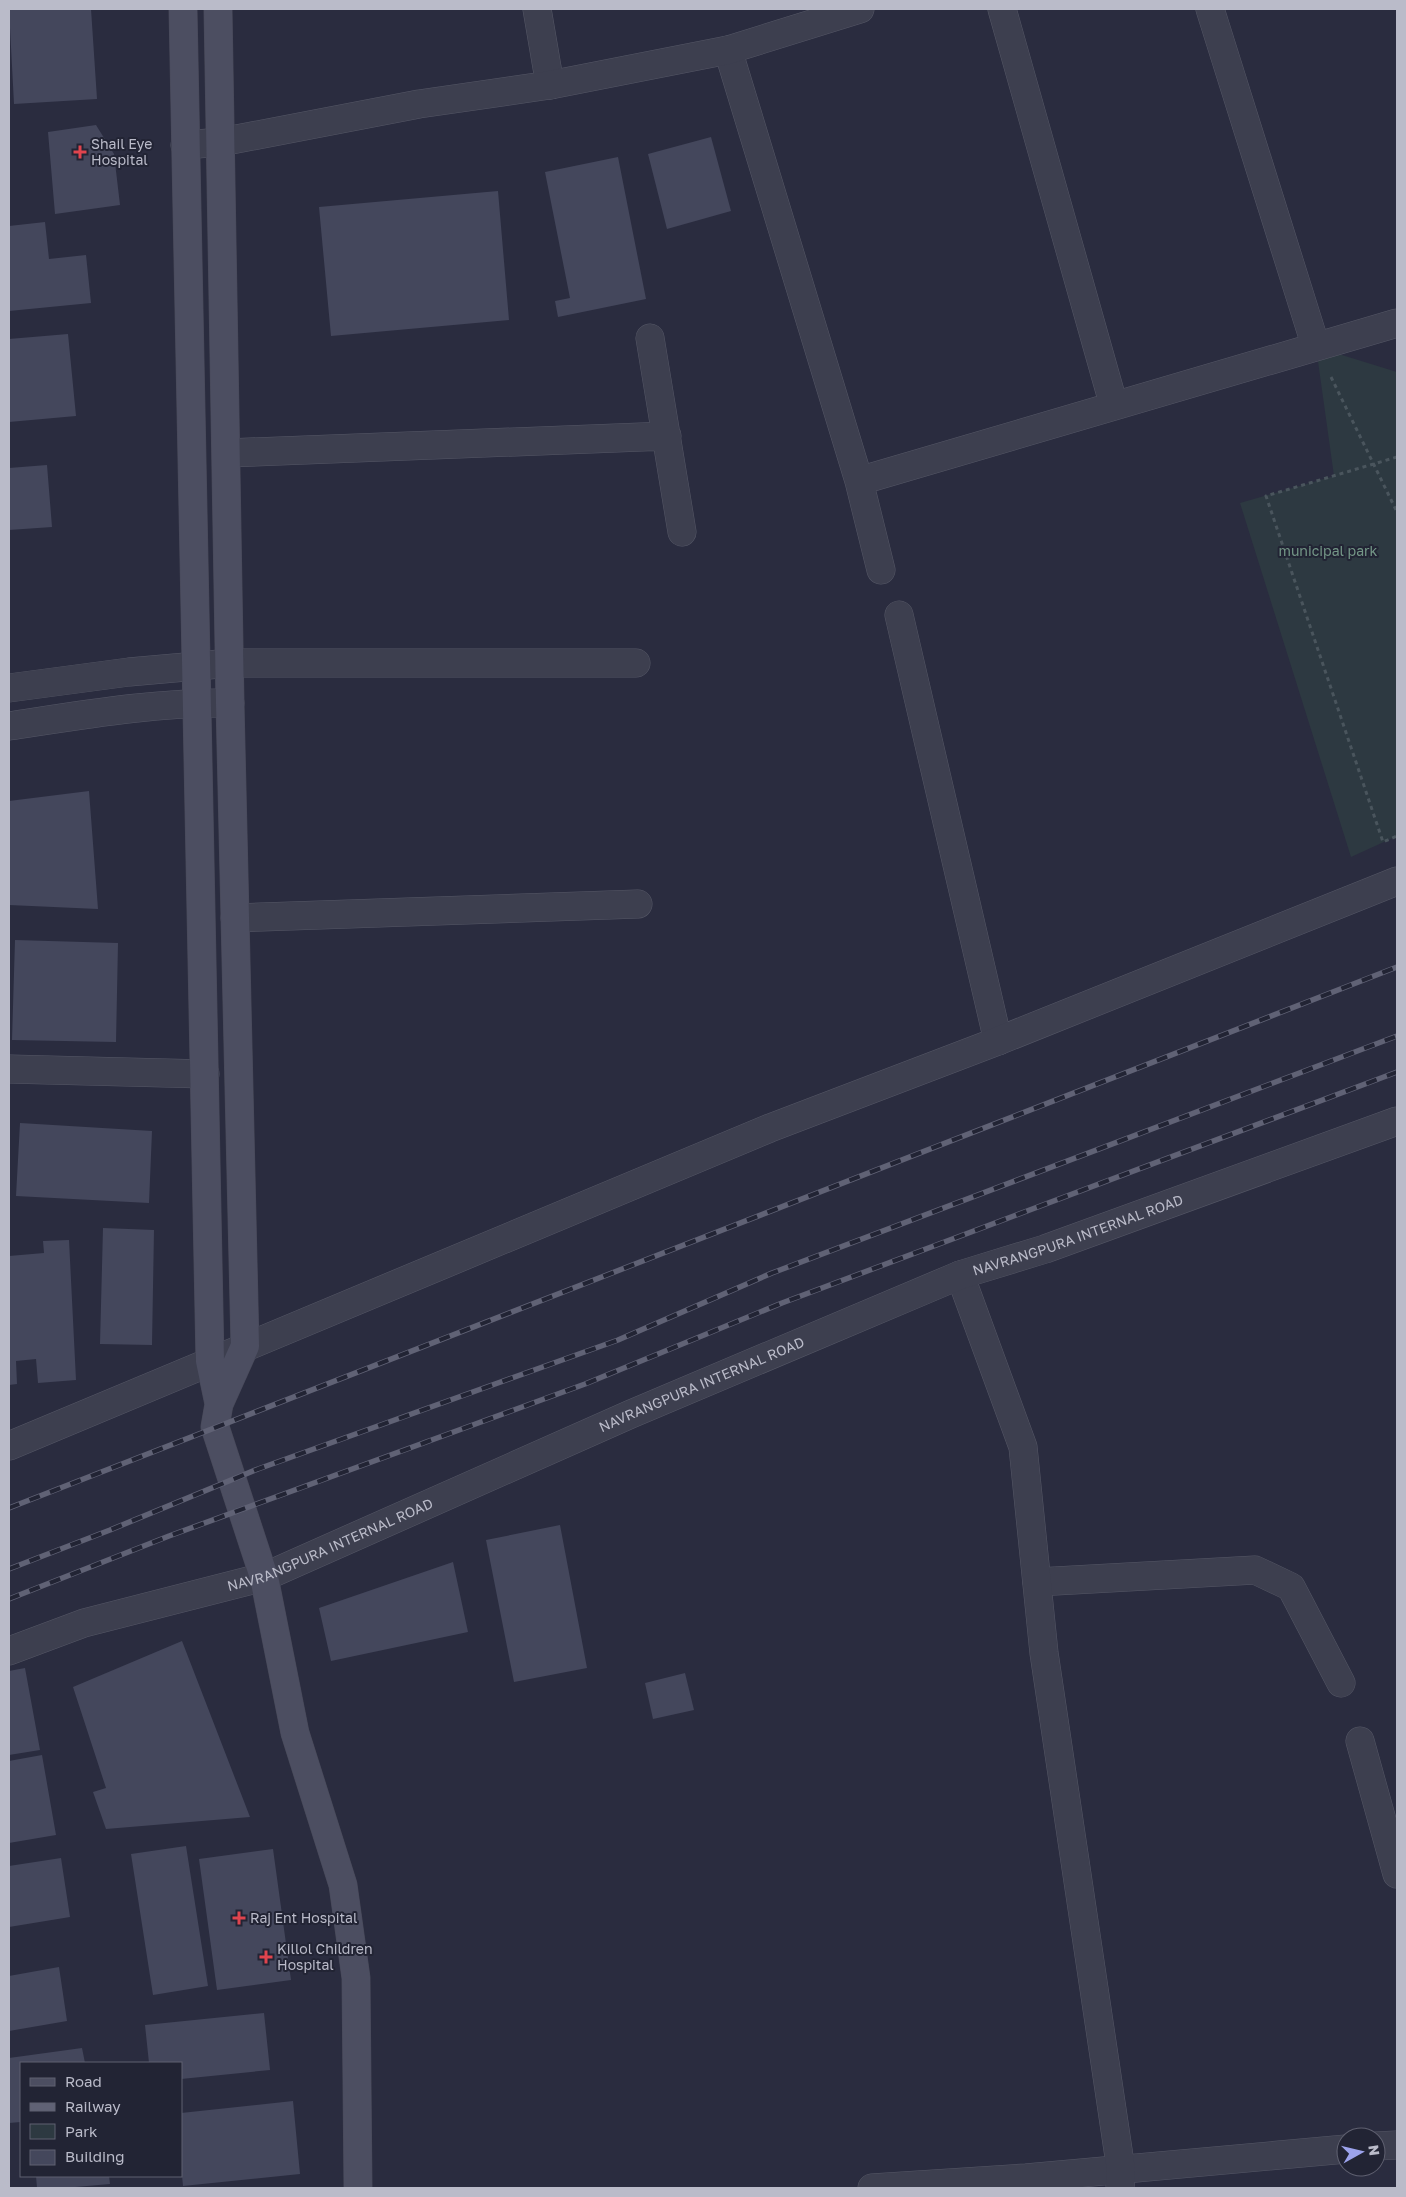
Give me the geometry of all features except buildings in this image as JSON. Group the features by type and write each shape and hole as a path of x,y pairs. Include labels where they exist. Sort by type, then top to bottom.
{"main road":[{"path":"183,9 210,1361 219,1404"},
{"path":"218,9 231,663 230,703 245,1346 219,1404 215,1427 264,1577 295,1733 343,1885 356,1978 358,2188"}],"street":[{"path":"537,9 550,84"},
{"path":"185,145 221,142 418,104 550,84 728,50 860,9"},
{"path":"1002,9 1114,406"},
{"path":"1210,9 1316,347"},
{"path":"728,50 859,482 881,570"},
{"path":"859,482 1397,323"},
{"path":"650,338 682,532"},
{"path":"227,453 667,436"},
{"path":"900,615 998,1041"},
{"path":"9,688 195,665 231,663 636,664"},
{"path":"9,726 137,708 198,702 230,703"},
{"path":"9,1446 770,1128 998,1041 1397,881"},
{"path":"236,918 638,904"},
{"path":"9,1069 205,1074"},
{"name":"NAVRANGPURA INTERNAL ROAD","path":"9,1651 84,1623 264,1577 631,1414 960,1275 1045,1249 1397,1121"},
{"path":"960,1275 1022,1446 1044,1653 1121,2179"},
{"path":"1037,1582 1255,1570 1291,1587 1341,1683"},
{"path":"1360,1741 1397,1874"},
{"path":"872,2188 1026,2178 1121,2179 1336,2149"}],"path":[{"path":"1316,347 1397,512"},
{"path":"1397,457 1266,496 1383,842 1397,836"}],"green space":[{"name":"municipal park","path":"1316,347 1397,372 1397,836 1351,857 1240,503 1334,476"}],"railway":[{"path":"9,1508 1397,967"},
{"path":"9,1569 258,1469 618,1340 772,1273 1397,1036"},
{"path":"9,1599 169,1536 585,1384 782,1303 1397,1072"}],"place":[{"name":"Shail Eye Hospital","path":"80,152"},
{"name":"Raj Ent Hospital","path":"239,1918"},
{"name":"Killol Children Hospital","path":"266,1957"}]}
